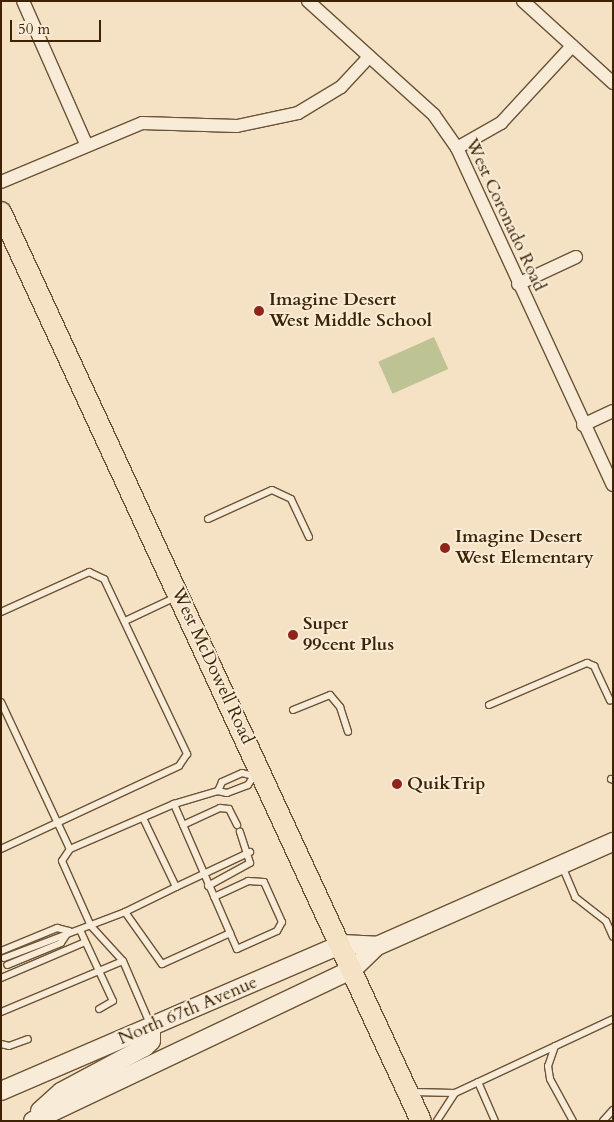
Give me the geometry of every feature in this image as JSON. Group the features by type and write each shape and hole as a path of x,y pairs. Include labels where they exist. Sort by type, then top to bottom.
{"main road":[{"name":"West McDowell Road","path":"1,212 180,595 255,772 342,944 421,1121"},
{"name":"North 67th Avenue","path":"33,1121 353,969 377,946 613,842"},
{"name":"North 67th Avenue","path":"3,1090 342,944 377,946"},
{"path":"28,1121 61,1092 145,1047 150,1041 151,1026"}],"street":[{"name":"West Coronado Road","path":"308,1 434,115 457,148 583,425 613,486"},
{"path":"523,1 613,83"},
{"path":"26,2 86,144"},
{"path":"457,148 501,123 572,46"},
{"path":"1,182 86,144 142,123 237,126 277,120 324,100 369,57"},
{"path":"518,284 576,257"},
{"path":"583,425 613,411"}],"lane":[{"path":"208,519 272,490 291,500 309,537"},
{"path":"1,612 89,572 104,579 187,754 178,766 1,849"},
{"path":"125,621 180,595"},
{"path":"489,706 587,663 594,666 610,700"},
{"path":"292,710 330,695 340,707 348,732"},
{"path":"1,702 70,849"},
{"path":"218,791 222,782 242,773 255,772"},
{"path":"151,1026 123,961 91,926 62,861 70,849 174,804 218,791 227,794 248,785 255,772"},
{"path":"174,804 208,886 237,949 277,931 282,922 264,882 248,881 214,897"},
{"path":"183,825 220,808 229,809 237,825"},
{"path":"143,818 176,887"},
{"path":"208,886 250,863 250,852 240,832"},
{"path":"1,951 57,928 69,931 91,926 250,852"},
{"path":"562,864 575,898 606,922 613,937"},
{"path":"124,912 162,964 230,933"},
{"path":"80,930 113,1001 100,1010"},
{"path":"6,962 69,931"},
{"path":"1,978 85,942"},
{"path":"1,1012 123,961"},
{"path":"408,1092 455,1093 613,1019"},
{"path":"1,1044 9,1046 28,1039"},
{"path":"555,1046 548,1066 550,1079 573,1121"},
{"path":"478,1082 495,1121"},
{"path":"437,1121 455,1093"},
{"path":"604,1121 613,1110"}],"green space":[{"path":"434,337 448,369 393,394 378,362"}],"place":[{"name":"Imagine Desert West Middle School","path":"259,311"},
{"name":"Imagine Desert West Elementary","path":"445,548"},
{"name":"Super 99cent Plus","path":"293,635"},
{"name":"QuikTrip","path":"397,784"}]}
